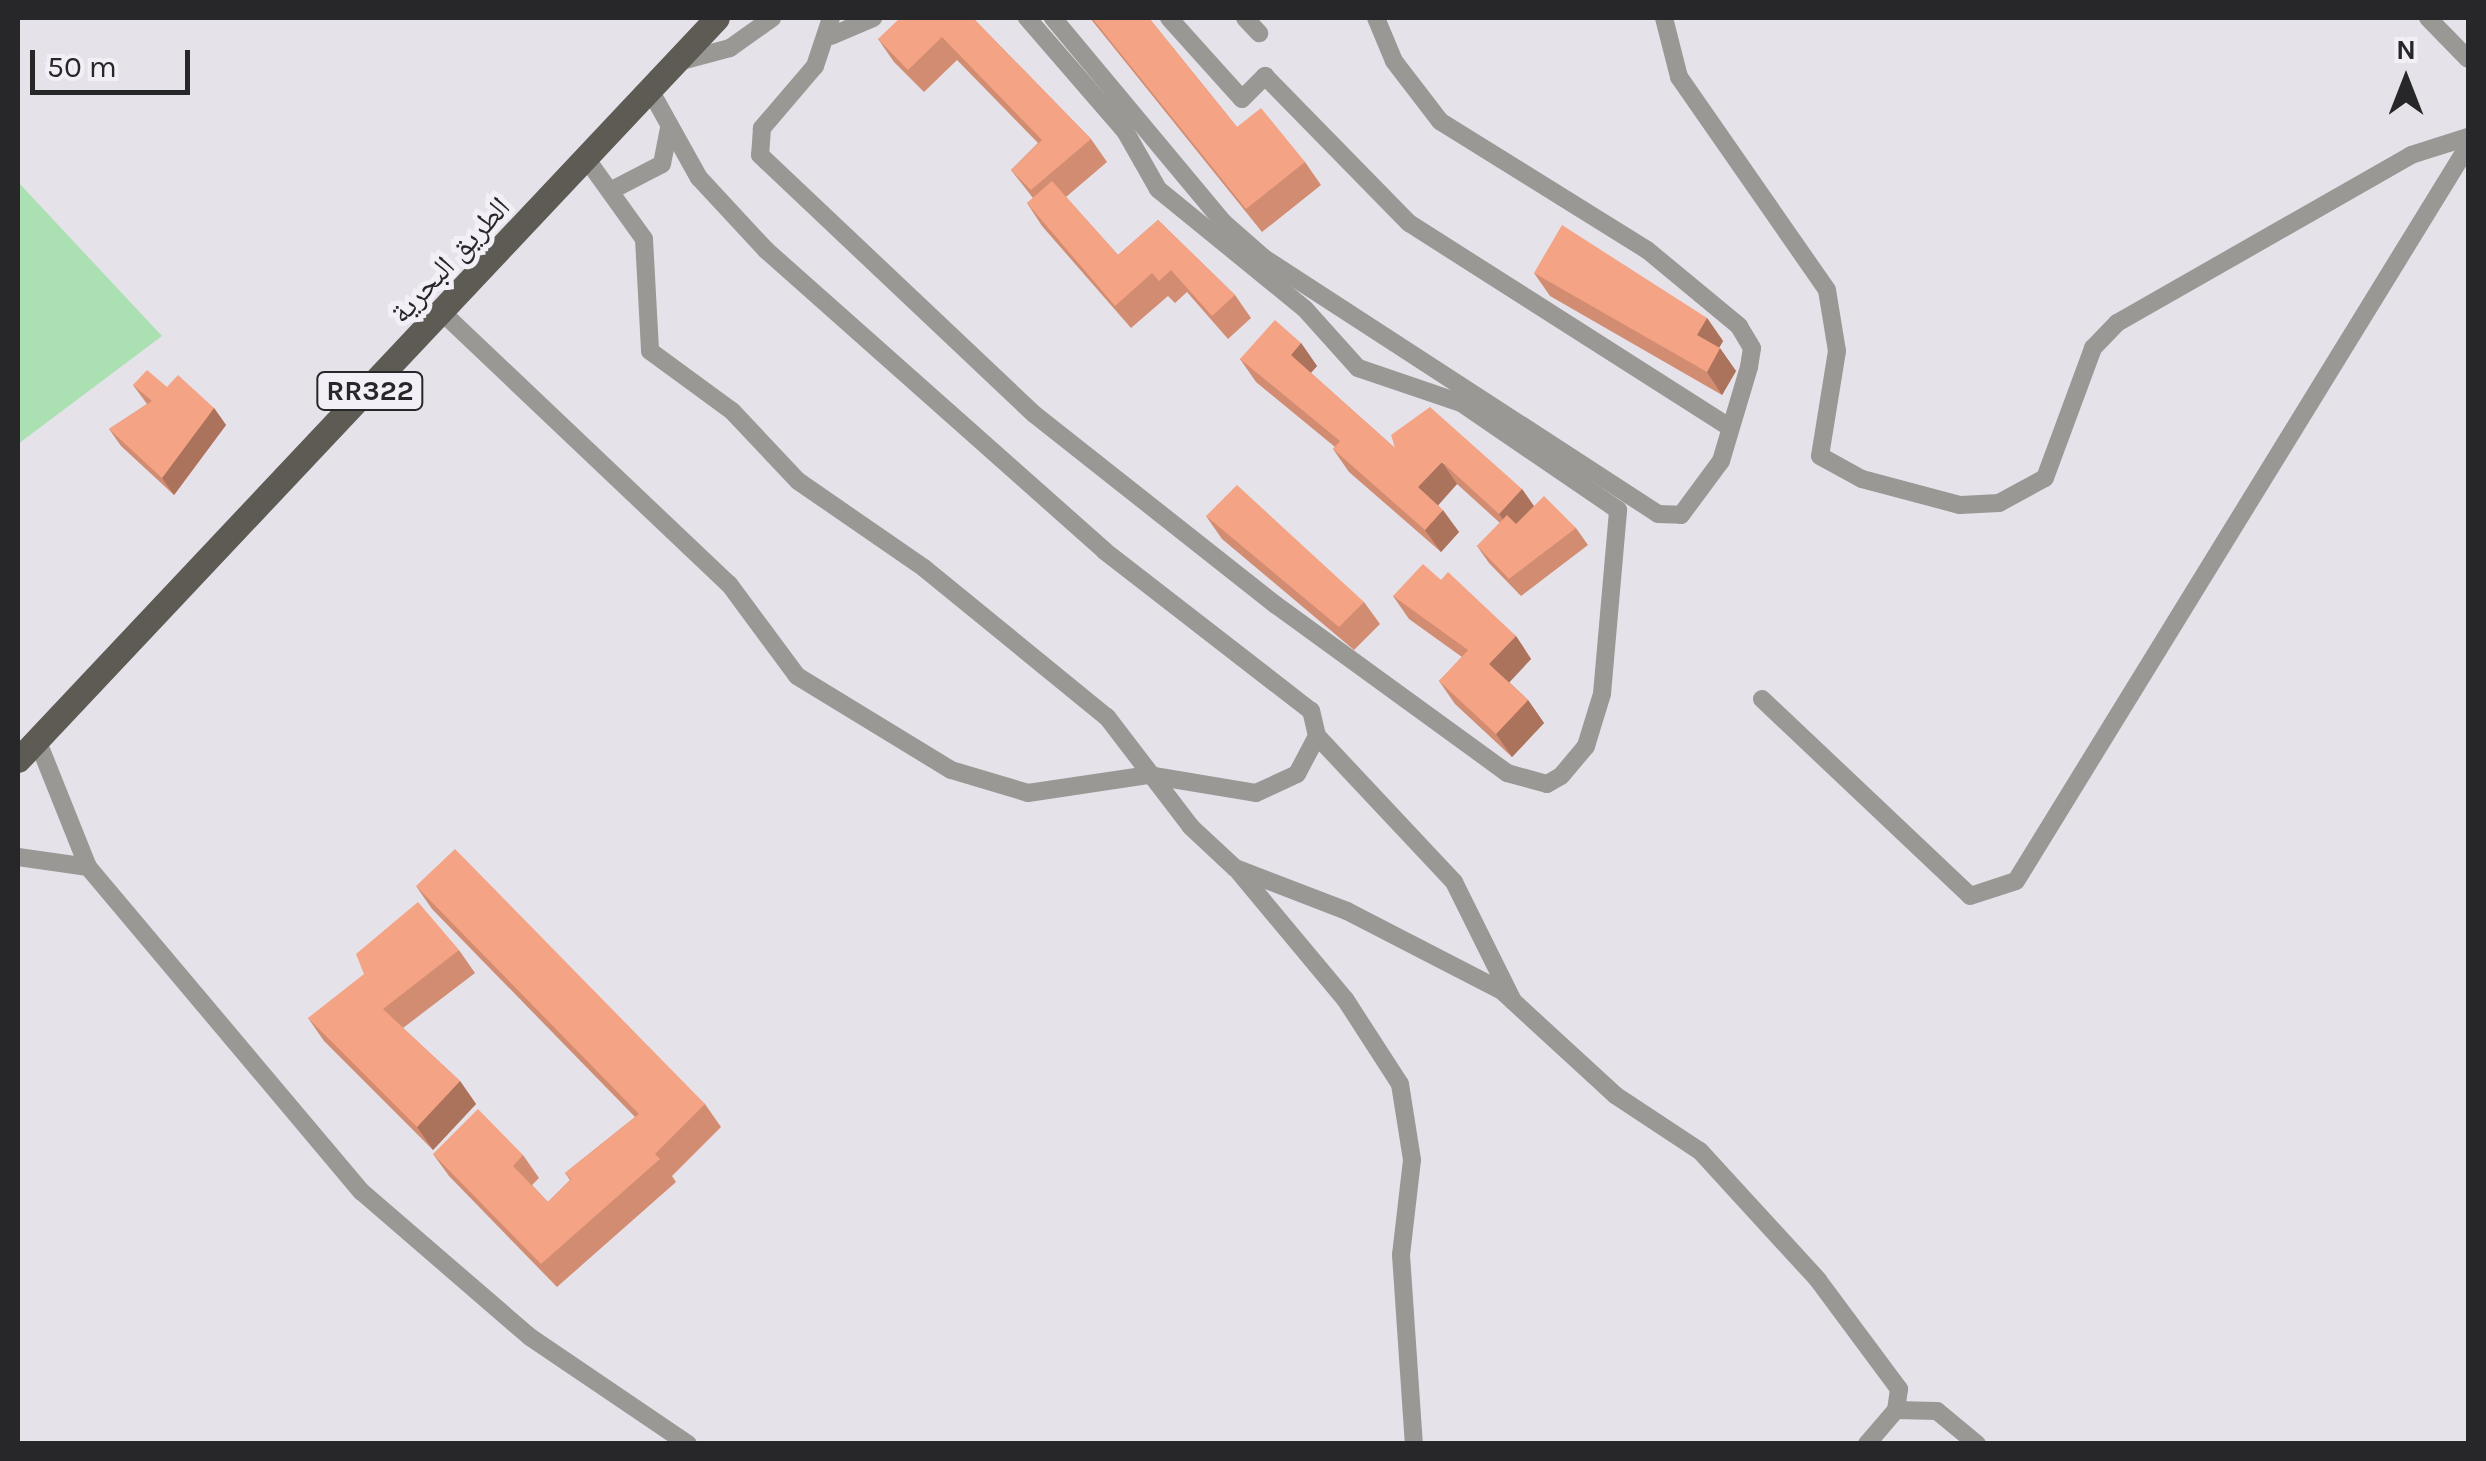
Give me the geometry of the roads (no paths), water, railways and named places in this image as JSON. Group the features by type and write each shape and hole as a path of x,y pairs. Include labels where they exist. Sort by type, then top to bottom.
{"main road":[{"name":"الطريق البحرية","path":"23,756 588,161 716,18"}],"street":[{"path":"674,63 730,48 772,18"},
{"path":"874,18 831,27 762,128 760,155 964,338 1034,414 1276,605 1507,773 1527,783 1561,776 1586,746 1602,694 1618,510 1460,402 1358,368 1305,308 1158,188 1125,131 1027,18"},
{"path":"1053,18 1223,222 1264,258 1658,514 1681,515 1707,488 1752,348 1739,326 1648,250 1440,121 1394,61 1376,18"},
{"path":"1169,18 1242,99 1265,76 1409,223 1728,426"},
{"path":"1245,18 1259,34"},
{"path":"1664,18 1678,77 1827,290 1837,351 1820,456 1862,478 1960,505 2000,503 2045,478 2093,348 2117,323 2411,155 2468,136"},
{"path":"2428,18 2468,59"},
{"path":"650,90 669,128 713,196 766,250 1093,540 1311,711 1317,736 1454,882 1514,1002"},
{"path":"612,190 662,164 669,128"},
{"path":"1762,699 1970,896 2016,881 2468,146"},
{"path":"588,161 612,190 648,254 650,351 732,412 798,482 1086,698 1148,776 1235,868 1346,999 1400,1084 1412,1160 1401,1254 1414,1444"},
{"path":"444,314 729,584 806,682 951,770 1000,790 1057,793 1148,776 1268,791 1297,774 1317,736"},
{"path":"23,756 88,867 362,1192 530,1337 688,1444"},
{"path":"18,857 88,867"},
{"path":"1235,868 1423,946 1514,1002 1615,1094 1723,1173 1899,1389 1896,1410 1868,1444"},
{"path":"1896,1410 1937,1411 1978,1444"}]}
